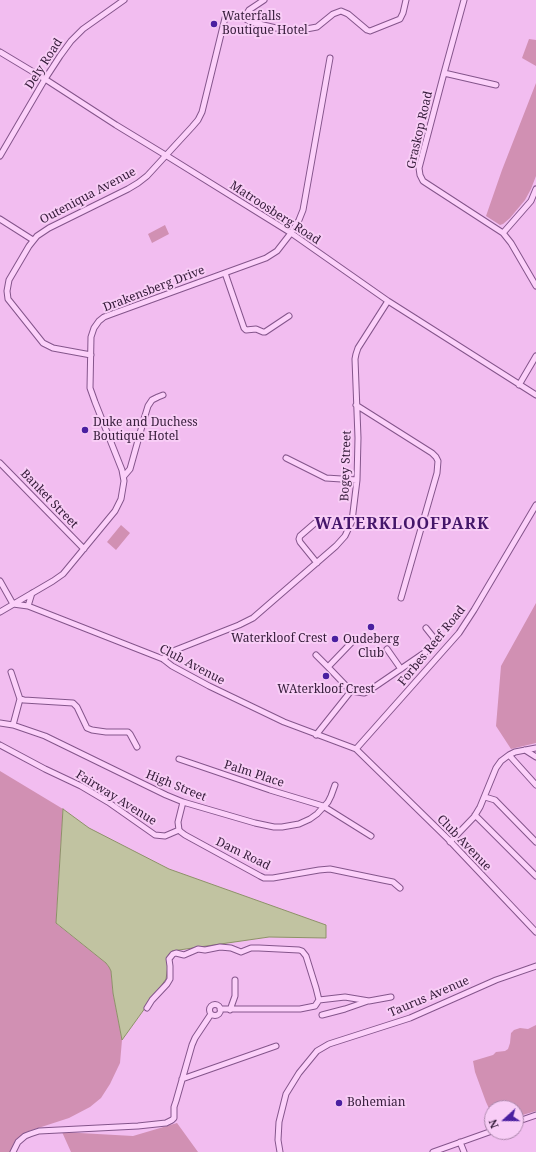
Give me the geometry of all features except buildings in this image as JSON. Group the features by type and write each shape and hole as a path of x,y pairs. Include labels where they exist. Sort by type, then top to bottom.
{"street":[{"name":"Dely Road","path":"0,156 45,79 77,34 124,0"},
{"path":"264,0 249,10 244,18 249,21 290,30 301,30 317,27 333,14 341,11 348,14 367,30 370,30 400,19 404,13 406,0"},
{"name":"Graskop Road","path":"464,0 419,168 420,177 426,183 503,233 511,242 536,286"},
{"name":"Outeniqua Avenue","path":"91,354 65,351 48,346 37,336 8,299 7,291 9,280 33,240 42,232 138,183 167,156 198,120 202,112 225,18 230,15 244,18"},
{"name":"Matroosberg Road","path":"0,52 291,233 388,302 536,395"},
{"name":"Drakensberg Drive","path":"0,612 59,578 68,569 119,504 123,491 124,476 90,388 92,334 94,328 104,317 225,273 272,255 277,251 291,233 303,210 330,58"},
{"path":"444,74 496,85"},
{"path":"503,233 531,201 536,189"},
{"path":"0,219 33,240"},
{"path":"225,273 246,330 256,329 266,332 289,316"},
{"name":"Bogey Street","path":"163,659 176,649 248,621 264,609 277,596 336,546 349,529 354,509 357,480 358,438 355,359 358,348 388,302"},
{"path":"518,384 536,356"},
{"path":"124,476 130,469 148,406 152,400 163,395"},
{"path":"356,405 432,453 438,461 437,473 401,598"},
{"path":"286,458 326,478 357,480"},
{"name":"Banket Street","path":"0,463 84,549"},
{"name":"Forbes Reef Road","path":"356,749 458,633 474,610 536,505"},
{"path":"315,523 299,538 300,542 317,563"},
{"path":"0,581 13,604"},
{"path":"28,606 32,593"},
{"name":"Club Avenue","path":"13,604 28,606 163,659 172,666 209,686 284,722 356,749 450,842 536,932"},
{"path":"316,655 351,692 364,693 430,649 434,644 434,638 426,628"},
{"path":"328,667 352,642"},
{"path":"388,649 401,669"},
{"path":"11,672 20,699 13,725"},
{"path":"316,735 351,692"},
{"path":"20,699 73,703 76,705 88,728 106,732 128,732 137,748"},
{"name":"High Street","path":"0,723 13,725 45,736 159,792 183,802 255,823 278,828 303,822 317,814 331,796 335,785"},
{"name":"Fairway Avenue","path":"0,745 81,786 108,802 156,835 164,836 179,830"},
{"path":"450,842 475,815 485,797 496,768 501,761 515,752 536,748"},
{"path":"525,750 536,758"},
{"path":"509,756 536,785"},
{"name":"Palm Place","path":"179,759 270,790 323,806 371,836"},
{"path":"485,797 495,800 536,842"},
{"path":"179,830 178,822 183,802"},
{"path":"475,815 536,876"},
{"name":"Dam Road","path":"179,830 185,835 264,878 273,878 330,869 389,881 400,888"},
{"path":"147,1008 170,979 169,959 173,954 184,955 198,949 205,950 220,947 231,948 241,952 251,948 299,950 306,956 316,988 318,1000 315,1006 300,1010 230,1010 220,1009 218,1005 212,1005 209,1009 211,1014"},
{"name":"Taurus Avenue","path":"280,1152 278,1140 279,1122 286,1094 317,1051 329,1044 410,1018 496,980 536,966"},
{"path":"230,1010 235,996 235,980"},
{"path":"318,1000 345,997 369,1001"},
{"path":"322,1015 369,1001 391,997"},
{"path":"211,1014 216,1015 219,1013 220,1009"},
{"path":"13,1152 18,1142 33,1132 138,1126 170,1122 174,1118 174,1107 192,1045 211,1014"},
{"path":"182,1079 276,1046"},
{"path":"524,1119 536,1115"},
{"path":"433,1152 484,1134"},
{"path":"460,1142 464,1152"}],"shaded area":[{"path":"529,39 536,40 536,66 522,58"},
{"path":"536,83 536,176 525,200 510,218 500,225 486,216 502,170"},
{"path":"165,225 169,234 152,243 148,234"},
{"path":"121,525 130,533 116,550 107,542"},
{"path":"536,603 536,743 511,749 496,726 501,666"},
{"path":"0,771 63,809 56,920 58,925 109,967 111,971 113,993 122,1040 120,1063 110,1084 101,1098 90,1107 69,1118 26,1132 17,1140 10,1152 0,1152"},
{"path":"63,809 89,828 169,869 326,925 326,938 269,937 172,951 169,954 166,979 122,1040 113,993 111,971 109,967 56,923"},
{"path":"536,1025 536,1111 524,1115 524,1100 485,1100 475,1072 473,1061 493,1055 496,1052 505,1051 508,1049 511,1033 514,1030 520,1028 528,1029"},
{"path":"177,1123 198,1152 71,1152 62,1132 133,1136"}],"place":[{"name":"Waterfalls Boutique Hotel","path":"214,24"},
{"name":"Duke and Duchess Boutique Hotel","path":"85,430"},
{"name":"Oudeberg Club","path":"371,627"},
{"name":"Waterkloof Crest","path":"335,639"},
{"name":"WAterkloof Crest","path":"326,676"},
{"name":"Bohemian","path":"339,1103"}],"district":[{"name":"WATERKLOOFPARK","path":"402,524"}]}
